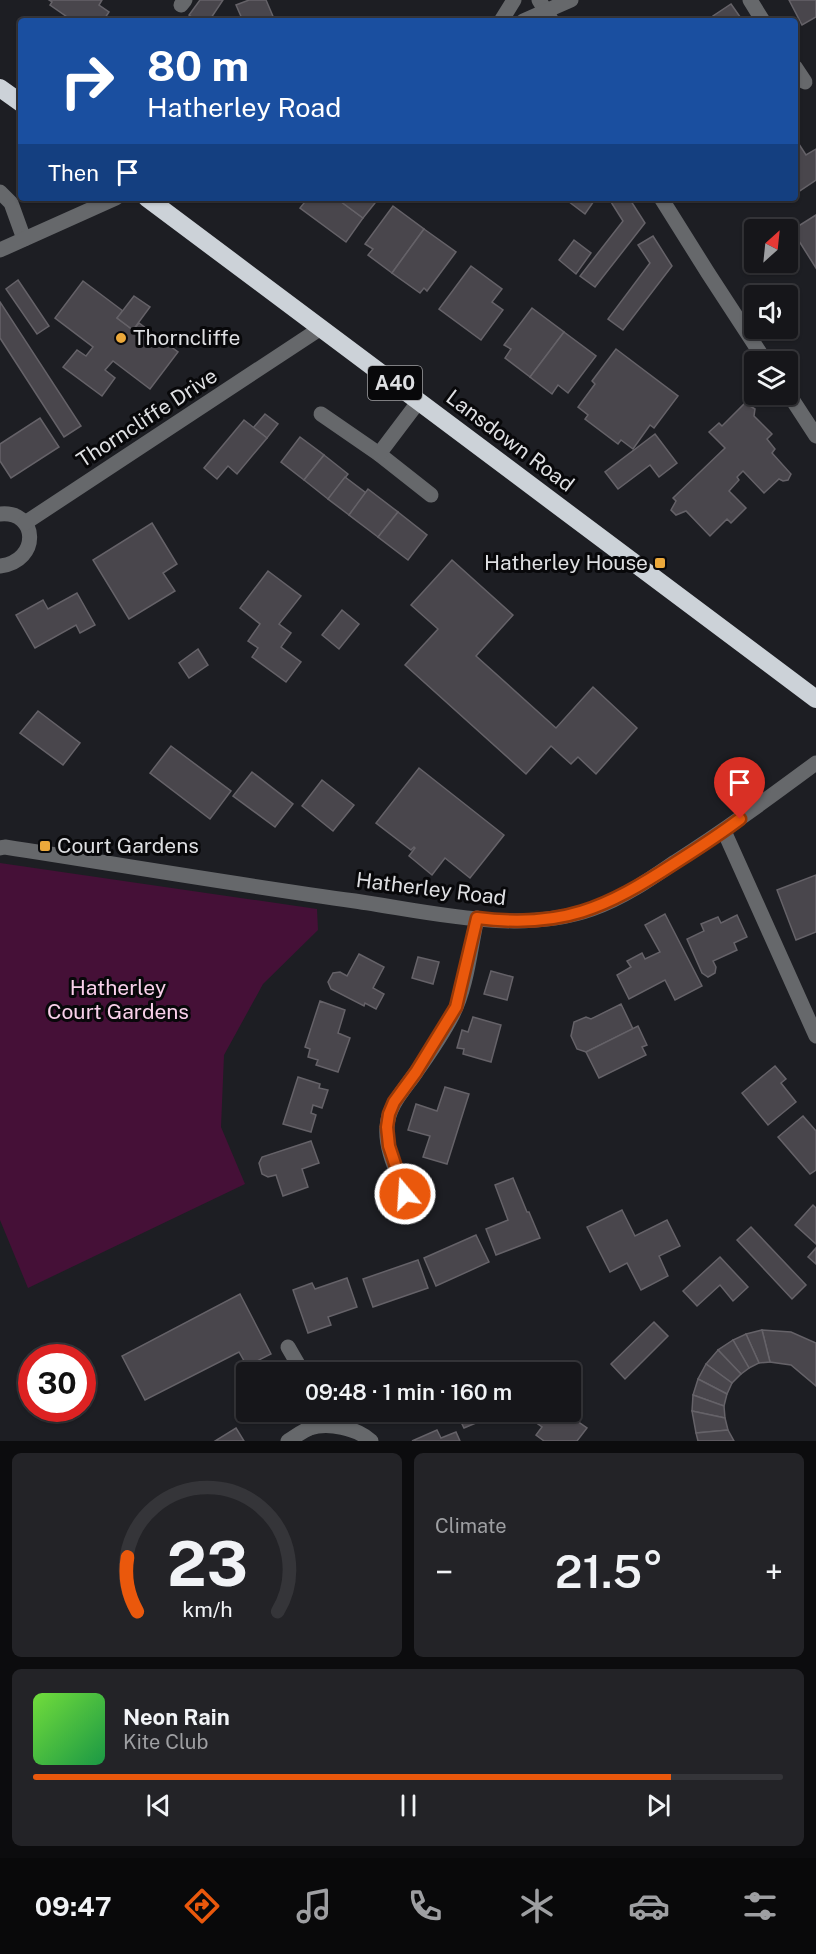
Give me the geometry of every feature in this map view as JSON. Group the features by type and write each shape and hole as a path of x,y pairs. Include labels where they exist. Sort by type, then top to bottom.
{"highway":[{"path":"0,88 18,101"},
{"name":"Lansdown Road","path":"151,201 816,699"}],"street":[{"path":"503,18 514,0"},
{"path":"530,18 571,0"},
{"path":"750,0 761,18"},
{"path":"798,71 806,82"},
{"path":"0,192 10,203 24,239"},
{"path":"0,250 109,201"},
{"path":"663,201 759,351"},
{"name":"Thorncliffe Drive","path":"26,523 321,328"},
{"path":"379,454 419,401"},
{"path":"796,405 816,436"},
{"path":"321,414 379,454 432,495"},
{"path":"0,514 12,514 26,523 29,531 28,549 23,556 16,562 0,566"},
{"name":"Hatherley Road","path":"0,848 477,918 535,921 564,917 592,909 636,888 724,831 816,763"},
{"path":"724,831 816,1036"},
{"path":"405,1194 389,1146 387,1127 389,1114 394,1102 416,1072 456,1007 477,918"},
{"path":"288,1347 297,1362"},
{"path":"309,1422 310,1428"},
{"path":"288,1441 310,1428 329,1426 356,1432 371,1441"}],"green space":[{"name":"Hatherley Court Gardens","path":"0,863 317,909 318,930 263,984 224,1055 221,1127 245,1184 28,1288 0,1220"}],"building":[{"path":"49,0 102,0 99,5 109,12 105,18 69,18 50,5 52,2"},
{"path":"200,0 223,0 211,18 194,18 189,15"},
{"path":"249,0 266,0 274,18 242,18 236,5"},
{"path":"789,0 816,0 816,17 802,25"},
{"path":"731,4 741,18 714,18 713,16"},
{"path":"798,143 806,155 816,149 816,180 798,192"},
{"path":"306,201 340,201 363,218 346,242 300,208"},
{"path":"340,201 377,201 363,218"},
{"path":"568,201 594,201 585,214"},
{"path":"631,201 645,223 595,287 580,276 623,221 611,202"},
{"path":"393,206 424,229 392,273 368,255 373,249 365,244"},
{"path":"816,215 816,268 798,240 798,226"},
{"path":"424,229 456,252 427,291 424,288 420,293 392,273"},
{"path":"653,236 672,266 623,330 608,319 650,263 638,245"},
{"path":"574,240 591,253 576,274 559,260"},
{"path":"471,266 502,289 492,302 503,310 481,340 439,309"},
{"path":"18,280 49,326 37,334 6,289"},
{"name":"Thorncliffe","path":"83,281 123,311 117,318 133,330 139,323 178,352 150,389 113,361 105,370 115,378 102,396 63,367 77,350 86,356 93,347 55,318"},
{"path":"134,296 150,307 133,330 117,318"},
{"path":"0,302 81,426 64,437 0,338"},
{"path":"532,308 564,332 530,377 505,358 511,349 504,345"},
{"path":"564,332 596,356 568,393 558,385 552,394 530,377"},
{"path":"616,349 678,396 654,428 650,425 633,449 621,440 618,444 585,419 588,415 578,407 595,384 592,381"},
{"path":"744,404 755,409 754,416 772,434 767,439 775,449 772,453 791,474 788,480 779,479 764,493 743,471 737,477 739,480 729,491 746,508 731,523 727,519 710,536 686,511 676,515 671,510 676,501 673,498 725,448 709,432 719,423 722,426"},
{"path":"265,414 278,424 267,438 253,428"},
{"path":"40,418 59,447 11,478 0,461 0,444"},
{"path":"244,420 267,438 237,474 228,466 217,479 204,468"},
{"path":"655,434 677,463 659,477 650,465 618,489 605,472"},
{"path":"300,437 324,455 304,480 281,462"},
{"path":"324,455 348,474 328,499 304,480"},
{"path":"345,477 366,493 349,515 328,499"},
{"path":"368,489 398,512 378,537 349,515"},
{"path":"398,512 427,535 408,560 378,537"},
{"path":"152,523 177,564 163,573 175,591 129,619 93,560"},
{"path":"452,560 513,615 476,656 556,728 593,687 637,728 596,774 578,757 571,764 551,746 526,774 405,665 438,629 411,605"},
{"path":"268,571 301,596 279,624 291,633 281,647 301,662 286,682 252,657 258,648 248,641 260,624 240,608"},
{"path":"77,593 95,625 80,633 76,625 35,648 16,615 43,600 48,609"},
{"path":"342,610 359,624 339,649 322,635"},
{"path":"198,649 208,665 189,678 179,663"},
{"path":"38,711 80,743 63,765 20,733"},
{"path":"171,746 231,791 210,819 150,773"},
{"path":"419,768 504,835 470,878 445,858 432,875 409,856 414,847 411,850 376,823"},
{"path":"252,772 293,804 275,827 233,796"},
{"path":"322,780 354,805 333,831 302,806"},
{"path":"816,875 816,932 796,940 777,890"},
{"path":"665,914 702,986 675,1000 665,980 629,999 617,975 631,967 627,961 642,953 645,959 660,952 645,925"},
{"path":"737,915 747,937 734,943 737,950 713,961 716,967 715,973 708,977 702,973 687,939 704,931 701,924 718,917 721,923"},
{"path":"359,954 384,967 373,988 384,994 376,1009 365,1003 364,1006 331,989 328,982 333,973 340,972 347,976"},
{"path":"418,957 439,962 433,984 412,978"},
{"path":"491,971 513,977 507,1000 484,994"},
{"path":"320,1001 345,1010 338,1033 350,1038 338,1072 316,1065 318,1060 308,1057 310,1049 305,1047"},
{"path":"621,1004 633,1029 586,1052 577,1049 571,1036 574,1022 586,1017 591,1019"},
{"path":"473,1017 501,1025 491,1062 463,1054 464,1049 457,1048 462,1030 468,1032"},
{"path":"638,1026 647,1045 642,1047 646,1055 599,1078 586,1052"},
{"path":"775,1066 786,1079 781,1083 796,1102 768,1125 742,1093"},
{"path":"298,1077 320,1084 319,1088 328,1090 322,1108 313,1105 311,1113 316,1115 311,1132 283,1124"},
{"path":"445,1087 469,1094 447,1164 423,1157 430,1136 408,1130 416,1104 437,1111"},
{"path":"803,1116 816,1131 816,1170 810,1174 778,1137"},
{"path":"311,1141 319,1163 302,1169 308,1187 283,1196 276,1175 268,1177 262,1174 259,1163 262,1157"},
{"path":"513,1178 540,1238 496,1255 486,1229 508,1220 495,1185"},
{"path":"813,1205 816,1208 816,1244 795,1225"},
{"path":"622,1210 635,1236 667,1220 680,1246 659,1256 668,1276 641,1290 627,1263 610,1272 587,1227"},
{"path":"751,1227 806,1285 792,1299 737,1240"},
{"path":"476,1235 489,1262 436,1286 424,1258"},
{"path":"816,1248 816,1264 808,1257"},
{"path":"720,1257 748,1287 733,1301 720,1285 697,1306 683,1291"},
{"path":"418,1260 428,1288 373,1307 363,1279"},
{"path":"347,1278 357,1307 328,1317 331,1325 308,1333 293,1290 312,1283 315,1289"},
{"path":"240,1294 271,1354 255,1362 245,1362 239,1352 145,1400 122,1356"},
{"path":"654,1322 668,1336 625,1379 611,1364"},
{"path":"762,1330 791,1332 816,1343 816,1386 791,1365 770,1362"},
{"path":"762,1330 770,1362 759,1363 746,1334"},
{"path":"746,1334 759,1363 749,1368 733,1340"},
{"path":"733,1340 749,1368 741,1374 718,1350"},
{"path":"718,1350 741,1374 732,1383 706,1364"},
{"path":"706,1364 732,1383 727,1394 698,1379"},
{"path":"698,1379 727,1394 724,1406 693,1395"},
{"path":"693,1395 724,1406 725,1418 692,1411"},
{"path":"692,1411 725,1418 728,1430 696,1433"},
{"path":"461,1422 478,1422 464,1428"},
{"path":"535,1422 578,1422 587,1428 577,1441 544,1441 536,1435 542,1427"},
{"path":"236,1428 244,1441 215,1441"},
{"path":"437,1430 441,1438 456,1432 460,1441 412,1441"},
{"path":"728,1430 734,1441 698,1441 696,1433"}],"place":[{"name":"Thorncliffe","path":"121,338"},
{"name":"Hatherley House","path":"660,563"},
{"name":"Court Gardens","path":"45,846"}],"route":[{"path":"405,1194 389,1146 387,1135 389,1114 394,1102 416,1072 456,1007 477,918 535,921 564,917 592,909 636,888 740,819"}]}
